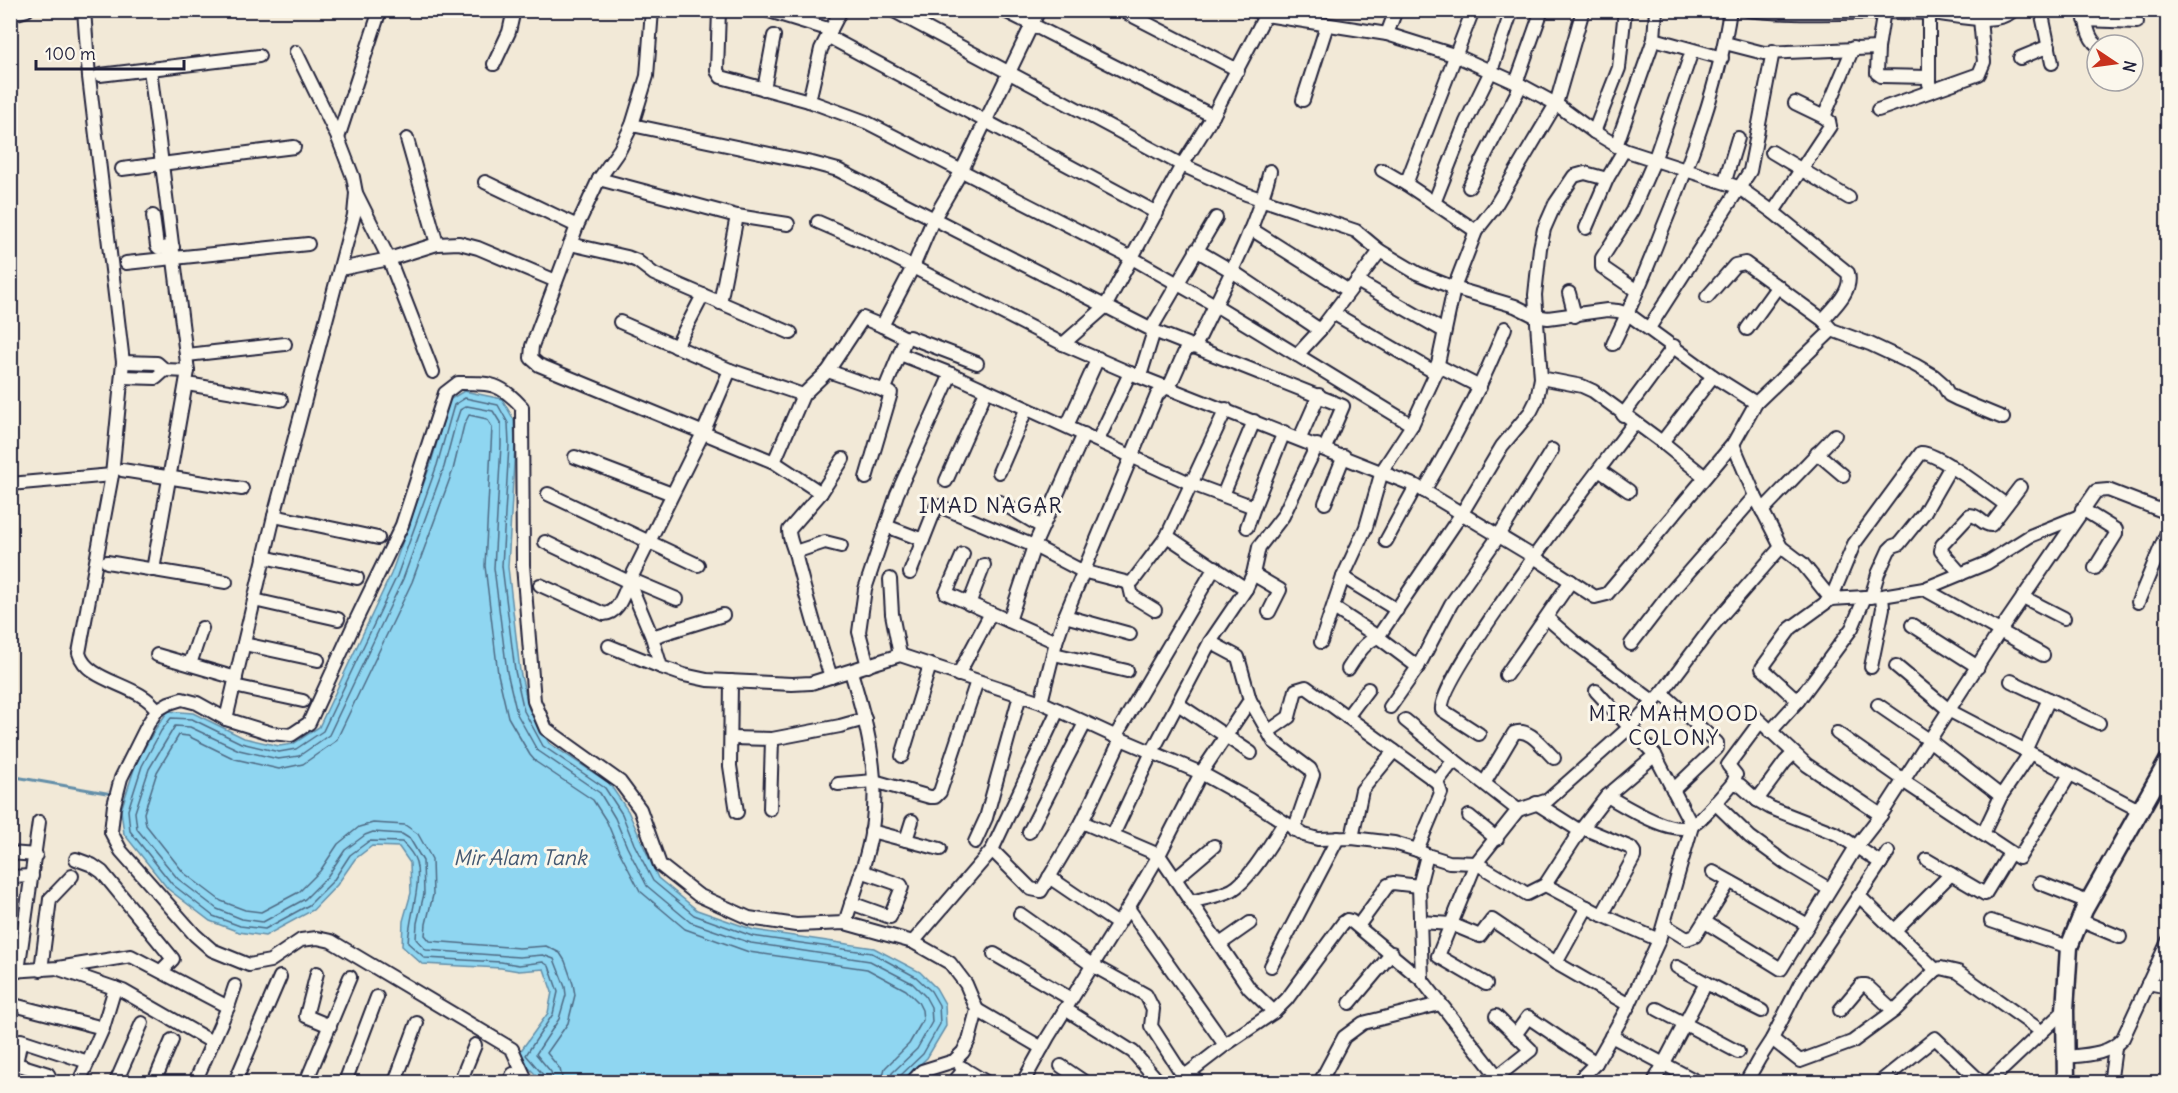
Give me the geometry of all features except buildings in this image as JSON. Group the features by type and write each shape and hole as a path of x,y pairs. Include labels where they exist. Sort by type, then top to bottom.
{"main road":[{"path":"2066,1083 2065,1010 2069,947 2088,902 2168,761"}],"street":[{"path":"10,15 27,10"},
{"path":"84,10 89,77 123,362 117,473 79,653 81,660 99,675 134,690 151,701 157,710"},
{"path":"338,138 380,10"},
{"path":"494,64 509,32 514,10"},
{"path":"652,10 647,76 632,125 620,149 599,179 577,226 532,346 531,358 539,365 774,462 821,493"},
{"path":"719,10 718,74 809,101 866,122 1132,258 1215,305 1412,425"},
{"path":"765,10 829,33 985,121 1157,213"},
{"path":"809,101 821,49 841,10"},
{"path":"892,10 1182,165 1246,194 1356,231 1380,251 1417,273 1454,288 1515,306 1535,316 1548,318 1575,316 1607,310 1628,314 1713,376 1756,403"},
{"path":"1003,10 1213,116"},
{"path":"882,326 913,267 933,220 961,172 1039,10"},
{"path":"1121,10 1238,70"},
{"path":"1387,34 1396,10"},
{"path":"1406,184 1473,10"},
{"path":"1434,203 1466,122 1491,71 1512,10"},
{"path":"1469,187 1519,84 1542,10"},
{"path":"1321,642 1343,577 1366,527 1382,471 1412,425 1436,369 1454,288 1476,231 1494,208 1556,104 1583,10"},
{"path":"1594,132 1619,68 1625,10"},
{"path":"1586,228 1620,148 1654,39 1656,10"},
{"path":"1613,344 1628,314 1687,170 1722,58 1730,10"},
{"path":"1751,11 1929,13 1993,19 2007,16 2014,10"},
{"path":"2041,10 2052,63"},
{"path":"1063,344 1105,307 1182,165 1213,116 1238,70 1263,12 1387,34 1457,56 1519,84 1556,104 1620,148 1738,187 1773,212 1848,273 1849,288 1823,320"},
{"path":"1884,12 1878,48 1878,73 1881,76 1929,77"},
{"path":"1929,13 1930,92"},
{"path":"2090,33 2085,15 2138,22"},
{"path":"1878,110 1979,74 1984,62 1980,19"},
{"path":"1303,100 1327,25"},
{"path":"764,89 774,36"},
{"path":"1654,39 1722,58"},
{"path":"1725,43 1764,53 1878,48"},
{"path":"2020,58 2049,46"},
{"path":"1824,117 1853,48"},
{"path":"1637,291 1605,270 1601,263 1632,211 1654,161 1692,51"},
{"path":"1649,328 1750,171 1773,51"},
{"path":"226,720 274,516 354,215 356,193 353,177 338,138 296,52"},
{"path":"99,75 259,56"},
{"path":"150,69 188,354 187,384 153,570"},
{"path":"1773,212 1830,126 1829,121 1824,117 1795,103"},
{"path":"632,125 825,166 838,171 1153,331 1343,406 1283,516 1259,547 1253,573 1246,589 1210,642 1152,752 1113,836"},
{"path":"1725,182 1738,138"},
{"path":"406,139 437,244"},
{"path":"122,170 294,147"},
{"path":"1772,152 1850,198"},
{"path":"1382,170 1476,231"},
{"path":"1041,702 1065,616 1082,571 1157,395 1171,383 1186,349 1194,347 1251,230 1263,199 1270,171"},
{"path":"1348,669 1371,639 1378,637 1462,513 1502,446 1531,411 1537,399 1541,378 1535,295 1544,229 1567,184 1579,173 1607,179"},
{"path":"599,179 737,216 788,224"},
{"path":"485,182 577,226"},
{"path":"356,193 389,259 433,372"},
{"path":"153,216 156,246 174,253"},
{"path":"720,303 737,216"},
{"path":"1098,440 1135,374 1176,283 1216,218"},
{"path":"818,222 913,267 1063,344 1420,488 1595,597 1607,594 1733,444 1756,403 1832,330"},
{"path":"1251,230 1353,286 1444,331"},
{"path":"340,269 389,259 437,244 459,243 478,248 556,281"},
{"path":"126,263 174,253 308,244"},
{"path":"570,244 637,261 654,274 791,333"},
{"path":"1196,250 1232,271 1320,330"},
{"path":"1297,355 1320,330 1380,251"},
{"path":"1707,297 1734,265 1745,263 1823,320 1832,330 1915,365 1942,383 1949,395 2003,418"},
{"path":"1747,329 1778,286"},
{"path":"1569,293 1575,316"},
{"path":"676,346 703,295"},
{"path":"1333,313 1436,369 1480,387"},
{"path":"774,462 803,395 828,371 863,318 906,338 977,363"},
{"path":"620,322 730,370 803,395"},
{"path":"1386,541 1451,445 1480,387 1505,328"},
{"path":"884,392 906,338"},
{"path":"188,354 285,344"},
{"path":"1623,415 1674,346"},
{"path":"900,354 951,374 1192,484 1254,507"},
{"path":"1067,426 1098,358"},
{"path":"123,362 157,363 165,370 188,371"},
{"path":"122,377 156,378 165,370"},
{"path":"540,585 604,614 610,614 616,609 703,433 730,370"},
{"path":"828,371 891,393 866,478"},
{"path":"868,666 859,632 865,589 897,494 951,374"},
{"path":"1662,442 1713,376"},
{"path":"1541,378 1582,386 1600,396 1705,477"},
{"path":"527,1083 512,1049 331,940 317,938 301,940 270,961 249,965 212,950 195,935 121,851 111,832 114,801 118,788 148,724 157,710 169,703 182,699 197,703 226,720 271,733 291,735 309,723 402,525 445,393 458,383 498,386 522,407 523,565 534,701 546,729 620,782 640,809 660,865 698,895 749,918 796,925 845,923 913,942 950,963 966,984 977,1010 1042,1048"},
{"path":"187,384 281,400"},
{"path":"946,481 986,391"},
{"path":"1300,438 1319,395"},
{"path":"1130,583 1167,536 1226,409"},
{"path":"999,472 1026,410"},
{"path":"1222,495 1254,421"},
{"path":"1479,734 1442,710 1443,698 1463,658 1534,557 1634,423"},
{"path":"1247,527 1284,432"},
{"path":"1009,621 1034,546 1084,434"},
{"path":"1762,511 1835,435"},
{"path":"1733,444 1755,496 1781,547 1802,563 1831,599"},
{"path":"1390,707 1418,667 1451,604 1498,537 1552,450"},
{"path":"1817,453 1844,475"},
{"path":"1798,701 1762,668 1791,628 1831,599 1854,544 1920,453 1926,453 1951,466 2006,505"},
{"path":"1325,503 1344,456"},
{"path":"575,457 672,494"},
{"path":"831,677 808,605 795,552 789,540 789,530 821,493 843,459"},
{"path":"1770,732 1798,701 1852,628 1873,596 1878,574 1889,550 1899,544 1924,513 1951,466"},
{"path":"1599,470 1629,491"},
{"path":"10,484 117,473 169,477 242,489"},
{"path":"1960,574 1941,551 1942,545 1970,515 1977,516 1985,524 1991,525 2020,487"},
{"path":"1705,922 1781,969 1856,847 1881,816 2000,631 2096,491 2108,490 2168,513"},
{"path":"548,494 698,565"},
{"path":"1631,644 1671,592 1755,496"},
{"path":"1000,502 1042,527"},
{"path":"910,573 936,507 939,506 1034,546 1082,571 1130,583"},
{"path":"1831,599 1924,589 1987,563 2030,536 2079,513 2116,530 2116,534 2095,568"},
{"path":"274,516 378,538"},
{"path":"886,526 923,540"},
{"path":"2138,602 2168,530"},
{"path":"1167,536 1246,589"},
{"path":"545,542 629,581 677,600"},
{"path":"795,552 825,542 841,546"},
{"path":"1486,984 1438,956 1476,863 1518,810 1536,802 1548,800 1630,727 1658,698 1714,624 1781,547"},
{"path":"963,554 946,593 1009,621 1055,648 1127,671"},
{"path":"264,557 357,578"},
{"path":"107,562 226,582"},
{"path":"969,604 984,565"},
{"path":"992,850 1030,889 1041,891 1082,822 1118,738 1215,567"},
{"path":"1253,573 1280,590 1269,612"},
{"path":"1343,577 1397,610"},
{"path":"890,579 892,614 900,655"},
{"path":"629,581 652,637 661,667"},
{"path":"1506,675 1571,581"},
{"path":"1130,583 1132,596 1155,610"},
{"path":"1924,589 2043,655"},
{"path":"1871,667 1883,608 1873,596"},
{"path":"2023,597 2064,618"},
{"path":"254,600 338,619"},
{"path":"1334,608 1418,667"},
{"path":"958,675 991,613"},
{"path":"652,637 723,615"},
{"path":"1065,616 1130,634"},
{"path":"1547,618 1578,645 1658,698 1717,743 1717,748 1673,790"},
{"path":"1912,625 1978,666"},
{"path":"190,664 202,628"},
{"path":"1191,902 1224,893 1244,881 1289,826 1312,775 1310,769 1276,745 1250,699 1238,657 1210,642"},
{"path":"244,644 318,660"},
{"path":"609,646 684,675 707,680 792,684 811,683 900,655 1041,702 1201,773 1250,800 1304,835 1317,838 1352,838 1394,843 1449,862 1476,863 1527,894 1545,885 1581,829 1606,796 1655,755"},
{"path":"157,655 190,664 235,682 303,701"},
{"path":"902,756 930,665"},
{"path":"1896,666 1950,711 2139,810"},
{"path":"845,923 871,831 874,781 866,719 850,672"},
{"path":"731,681 730,766 737,812"},
{"path":"838,784 874,781 935,797 940,792 977,681"},
{"path":"2011,681 2099,723"},
{"path":"1269,731 1289,717 1294,696 1299,687 1306,687 1441,787 1422,853 1419,886 1422,980"},
{"path":"1347,717 1368,689"},
{"path":"1596,691 1655,755 1692,826"},
{"path":"975,842 986,818 1020,695"},
{"path":"1023,1083 1068,1004 1159,855 1201,773 1250,699"},
{"path":"1983,834 2001,796 2028,752 2049,699"},
{"path":"1178,704 1251,753"},
{"path":"1878,705 1929,740 2001,796"},
{"path":"1747,709 1793,754 1881,816"},
{"path":"913,942 992,850 1058,710"},
{"path":"731,738 772,739 866,719"},
{"path":"1405,720 1518,810"},
{"path":"1577,1083 1596,1063 1629,1005 1659,940 1692,826 1733,783 1736,775 1728,765 1760,722"},
{"path":"1029,832 1085,723"},
{"path":"1485,783 1514,733 1518,731 1526,732 1554,758"},
{"path":"1837,734 2018,857 2021,857 2070,774"},
{"path":"770,809 772,739"},
{"path":"1352,838 1362,790 1394,751"},
{"path":"1757,800 1793,754"},
{"path":"1437,782 1454,760"},
{"path":"1733,783 1740,785 1757,800 1771,808 1837,834 1881,863"},
{"path":"1606,796 1655,821 1679,829 1692,826"},
{"path":"1536,802 1581,829 1631,848 1634,852 1634,857 1602,915"},
{"path":"1715,803 1750,837 1787,864 1829,889"},
{"path":"1469,816 1497,839"},
{"path":"906,840 912,821"},
{"path":"39,822 36,855 14,971 58,968 131,956 228,1007"},
{"path":"1082,822 1159,855 1249,988 1274,1012"},
{"path":"871,831 940,849"},
{"path":"1271,966 1338,838"},
{"path":"1176,879 1214,846"},
{"path":"1746,1083 1800,984 1888,852"},
{"path":"10,853 36,855"},
{"path":"1927,860 1987,894 2010,853"},
{"path":"76,859 102,872 173,959 161,971"},
{"path":"851,903 890,917 902,887 861,871"},
{"path":"1713,872 1808,925"},
{"path":"1896,930 1951,874"},
{"path":"10,877 32,876"},
{"path":"41,970 50,899 72,876"},
{"path":"1049,877 1118,924"},
{"path":"1664,925 1687,939 1695,936 1729,882"},
{"path":"1358,926 1388,885 1393,883 1419,886"},
{"path":"2040,883 2088,902"},
{"path":"1545,885 1602,915 1659,940"},
{"path":"1860,896 1936,970"},
{"path":"1556,963 1587,907"},
{"path":"1128,908 1225,1045"},
{"path":"1020,914 1092,965 1146,995 1153,1009 1151,1026 1183,1078 1199,1083"},
{"path":"1183,1078 1225,1045 1274,1012 1287,999 1347,920 1352,921 1422,980 1500,1080 1530,1050 1496,1016"},
{"path":"1420,922 1451,924 1480,936 1492,920 1556,963 1629,1005"},
{"path":"2079,920 2120,937"},
{"path":"1990,921 2069,947"},
{"path":"1220,944 1250,923"},
{"path":"2111,1077 2115,1048 2123,1038 2166,947"},
{"path":"1350,1003 1392,953"},
{"path":"994,954 1133,1052 1159,1083"},
{"path":"1677,967 1762,1011"},
{"path":"58,968 115,988 212,1042"},
{"path":"1772,1039 1800,1061 1852,1042 1894,1011 1936,970 1941,968 1958,972 2041,1031"},
{"path":"317,973 306,1016 330,1026"},
{"path":"236,1083 280,977"},
{"path":"306,1083 350,977"},
{"path":"1654,1083 1706,983"},
{"path":"2148,983 2168,987"},
{"path":"1840,1010 1861,985 1866,985 1894,1011"},
{"path":"195,1083 235,986"},
{"path":"79,1083 103,1028 115,988"},
{"path":"345,1083 377,997"},
{"path":"10,1004 103,1028"},
{"path":"1320,1083 1344,1037 1363,1023 1440,1004"},
{"path":"1657,1009 1738,1052"},
{"path":"912,1083 922,1071 954,1061 963,1052 969,1040 977,1010"},
{"path":"1989,1083 2065,1010"},
{"path":"1515,1035 1528,1017 1596,1063"},
{"path":"116,1083 142,1023"},
{"path":"395,1083 417,1023"},
{"path":"1611,1036 1698,1083"},
{"path":"1880,1083 1935,1038 1981,1083"},
{"path":"12,1083 13,1063 21,1040 88,1062"},
{"path":"154,1083 172,1040"},
{"path":"460,1083 475,1045"},
{"path":"2065,1057 2115,1048"},
{"path":"13,1063 48,1074 52,1083"},
{"path":"1061,1066 1084,1082"},
{"path":"954,1083 963,1068 986,1083"}],"water":[{"name":"Mir Alam Tank","path":"464,391 502,399 514,420 515,445 508,567 520,671 529,709 549,743 609,783 628,811 658,878 697,910 754,930 874,948 920,972 936,988 945,1004 946,1026 927,1058 901,1082 543,1082 517,1056 548,1013 552,992 544,969 519,971 422,964 402,946 403,921 411,893 410,863 399,847 372,846 355,859 337,885 313,910 265,936 239,932 210,921 168,889 124,834 121,810 136,763 168,711 193,713 244,738 279,746 293,744 319,727 391,574 431,463 449,400"}],"waterway":[{"path":"10,776 112,794"}],"district":[{"name":"IMAD NAGAR","path":"991,506"},
{"name":"MIR MAHMOOD COLONY","path":"1674,726"}]}
